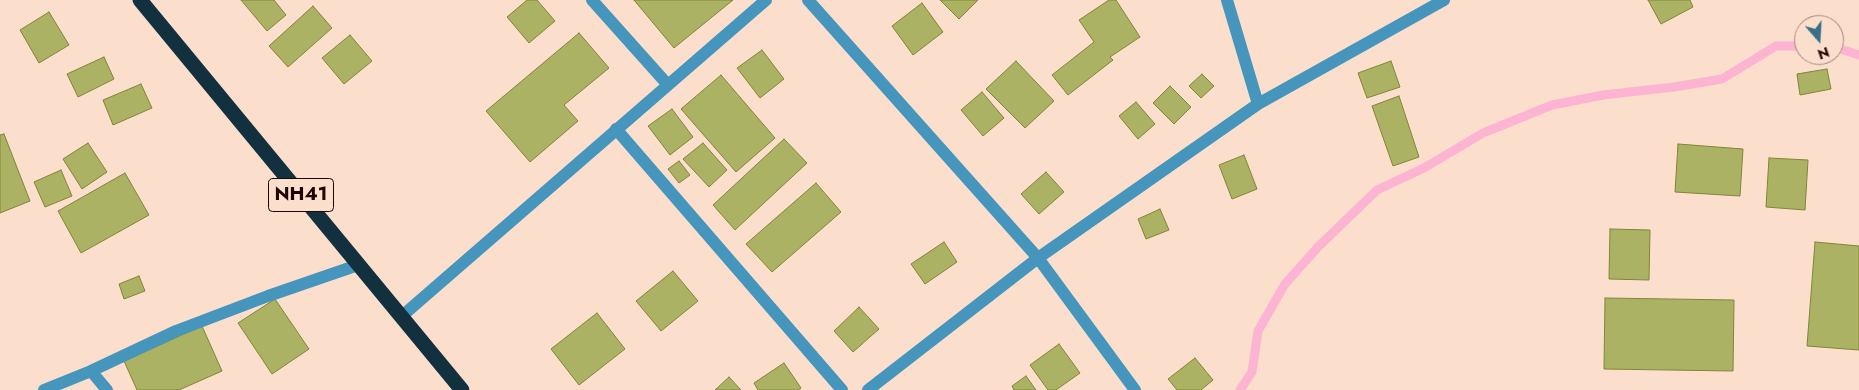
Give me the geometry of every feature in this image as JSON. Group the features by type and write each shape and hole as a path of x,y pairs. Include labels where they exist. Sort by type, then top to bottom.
{"highway":[{"name":"NH41","path":"140,0 462,390"}],"street":[{"path":"592,0 668,85"},
{"path":"402,316 766,0"},
{"path":"808,0 1038,258 1135,390"},
{"path":"1228,0 1258,104"},
{"path":"868,390 1038,258 1258,104 1444,0"},
{"path":"616,129 842,390"},
{"path":"44,390 91,372 176,331 268,296 358,265"},
{"path":"91,372 107,390"}],"building":[{"path":"241,0 274,0 286,15 267,31"},
{"path":"527,0 537,0 555,21 529,43 507,17"},
{"path":"634,0 733,0 674,48"},
{"path":"940,0 978,0 959,19"},
{"path":"1109,0 1116,0 1140,37 1110,57 1113,60 1068,95 1052,75 1094,42 1079,20"},
{"path":"1648,0 1690,0 1693,7 1661,24"},
{"path":"922,3 943,32 913,55 892,26"},
{"path":"313,6 332,28 288,67 269,46"},
{"path":"49,12 69,45 39,63 20,30"},
{"path":"579,33 609,68 564,105 578,121 530,162 486,111"},
{"path":"350,35 372,61 344,84 322,58"},
{"path":"762,50 784,79 760,98 737,68"},
{"path":"104,57 114,79 78,97 67,74"},
{"path":"1016,61 1054,101 1025,128 986,89"},
{"path":"1391,61 1400,87 1367,98 1358,73"},
{"path":"1827,69 1831,89 1800,95 1797,74"},
{"path":"1202,74 1214,86 1201,98 1189,86"},
{"path":"721,75 775,138 736,172 681,109"},
{"path":"141,84 152,108 113,125 103,100"},
{"path":"1170,86 1191,107 1174,124 1153,103"},
{"path":"982,92 1004,118 983,136 961,110"},
{"path":"1399,96 1419,157 1393,166 1372,106"},
{"path":"1136,102 1155,124 1138,139 1119,116"},
{"path":"672,109 693,137 670,155 648,126"},
{"path":"4,134 30,201 0,213 0,135"},
{"path":"784,139 807,163 735,230 713,205"},
{"path":"88,143 107,172 82,189 63,159"},
{"path":"703,143 727,170 709,187 683,159"},
{"path":"1678,144 1743,149 1740,196 1675,192"},
{"path":"1244,155 1257,189 1232,199 1219,165"},
{"path":"1769,158 1808,160 1805,210 1766,207"},
{"path":"679,161 690,175 679,183 668,169"},
{"path":"61,170 72,196 45,207 34,182"},
{"path":"1046,172 1064,192 1039,214 1021,194"},
{"path":"125,173 149,215 81,253 58,211"},
{"path":"816,183 841,212 772,272 746,244"},
{"path":"1160,209 1169,230 1146,239 1138,219"},
{"path":"1610,229 1650,230 1649,280 1609,279"},
{"path":"944,242 957,262 925,284 911,264"},
{"path":"1815,242 1859,246 1859,350 1807,346"},
{"path":"673,271 698,301 661,331 636,301"},
{"path":"139,276 145,291 124,299 119,284"},
{"path":"1605,298 1734,300 1733,371 1604,369"},
{"path":"275,299 309,349 272,374 238,323"},
{"path":"859,307 879,329 853,352 834,331"},
{"path":"597,313 625,349 579,385 551,349"},
{"path":"202,326 222,371 179,390 137,390 124,361"},
{"path":"1059,344 1080,373 1056,390 1048,390 1030,365"},
{"path":"1195,358 1213,380 1201,390 1177,390 1168,379"},
{"path":"784,363 801,388 798,390 758,390 754,383"},
{"path":"1026,376 1036,390 1014,390 1012,386"},
{"path":"729,377 741,390 715,390"}],"waterway":[{"path":"1240,390 1252,372 1258,331 1285,284 1318,247 1377,190 1424,168 1483,133 1552,105 1603,95 1674,87 1722,79 1776,46 1794,46"},
{"path":"1844,50 1859,55"}]}
